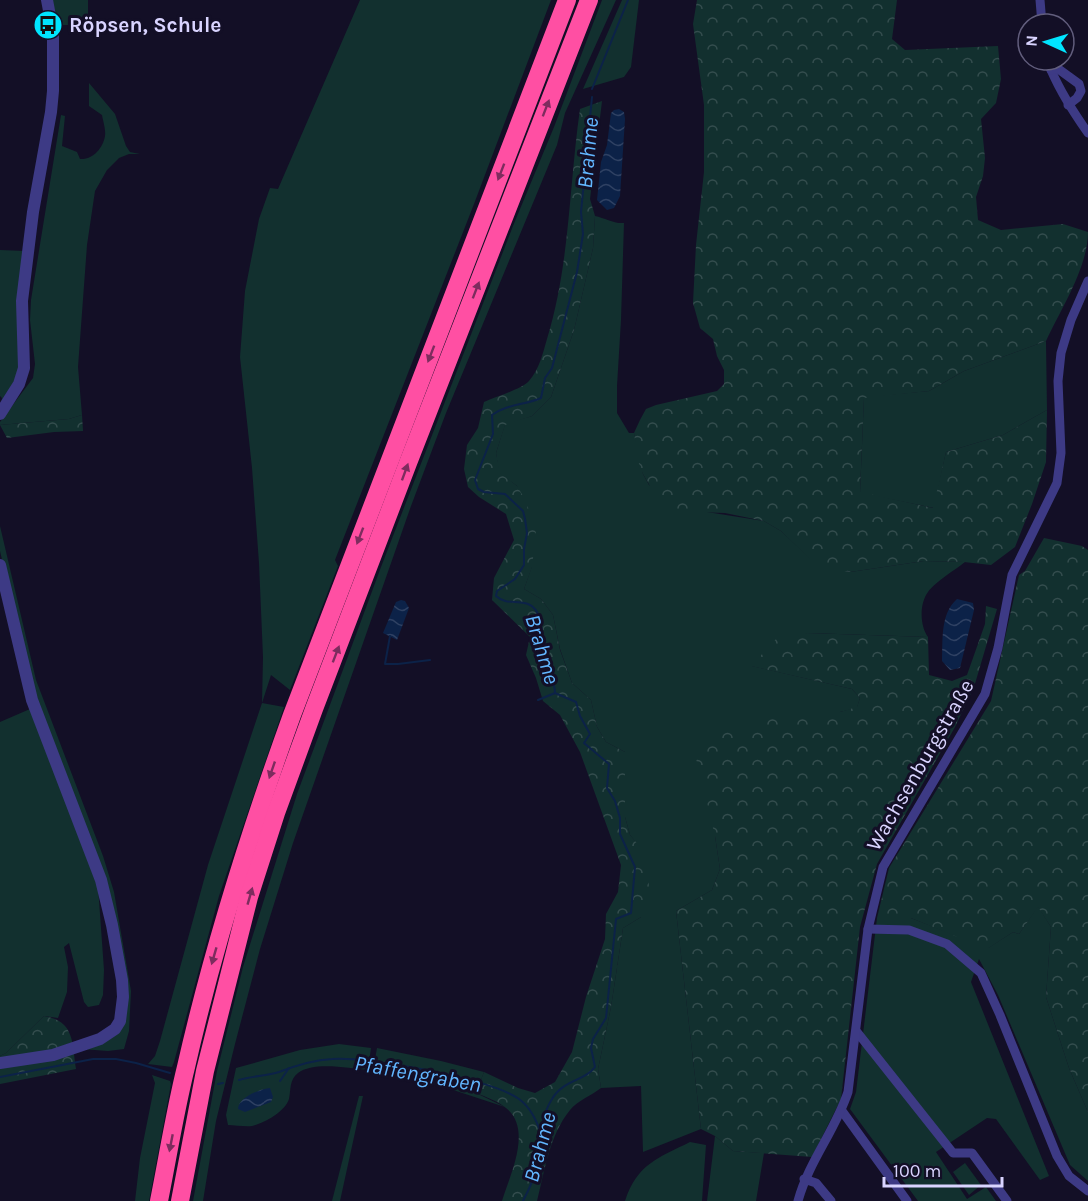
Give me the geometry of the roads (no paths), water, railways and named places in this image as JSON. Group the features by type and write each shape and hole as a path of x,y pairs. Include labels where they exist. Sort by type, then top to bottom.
{"highway":[{"path":"159,1201 186,1067 231,896 292,715 567,0"},
{"path":"180,1201 205,1071 249,897 276,813 314,709 589,0"}],"street":[{"path":"0,414 14,393 24,369 22,301 33,212 53,91 52,32 47,0"},
{"path":"1052,72 1068,105 1088,133"},
{"path":"1062,72 1079,84 1081,91 1077,98 1068,105"},
{"name":"Wachsenburgstraße","path":"798,1201 804,1179 842,1111 848,1092 868,929 883,867 985,694 998,648 1012,575 1057,483 1061,453 1058,381 1061,352 1071,320 1088,281"},
{"path":"0,566 32,700 101,880 112,925 123,997 120,1021 100,1040 53,1055 0,1063"},
{"path":"868,929 909,930 947,944 981,973 1057,1156 1070,1176 1088,1191"},
{"path":"857,1032 953,1153 972,1153 1007,1201"},
{"path":"842,1111 907,1201"},
{"path":"804,1179 816,1183 831,1201"}],"water":[{"path":"619,109 624,112 625,119 620,196 614,208 607,210 597,200 601,162 607,145 611,113"},
{"path":"957,599 973,603 974,610 960,668 950,670 942,661 944,628 948,612"},
{"path":"405,601 409,608 397,640 383,633 396,602"},
{"path":"270,1088 273,1097 271,1102 245,1112 238,1109 245,1098 260,1090"}],"waterway":[{"name":"Brahme","path":"592,89 628,0"},
{"name":"Brahme","path":"523,1201 533,1178 547,1108 557,1092 591,1072 595,1067 591,1048 593,1039 606,1018 616,919 631,913 635,867 620,834 620,818 615,801 607,788 609,764 584,743 590,734 580,716 576,702 555,693 553,680 544,661 542,630 538,614 528,604 507,601 496,596 497,591 515,579 524,565 527,533 523,511 505,494 484,492 478,489 475,480 493,434 492,415 541,398 545,378 552,368 577,272 583,234 581,212 592,97"},
{"path":"390,636 385,664 430,660"},
{"path":"538,700 555,693"},
{"name":"Pfaffengraben","path":"0,1077 93,1059 116,1059 170,1073"},
{"name":"Pfaffengraben","path":"239,1080 325,1060 372,1061 428,1070 483,1084 519,1099 527,1106 541,1133"},
{"path":"280,1081 289,1068"},
{"name":"Pfaffengraben","path":"218,1084 223,1083"}],"place":[{"name":"Röpsen, Schule","path":"48,25"}]}
